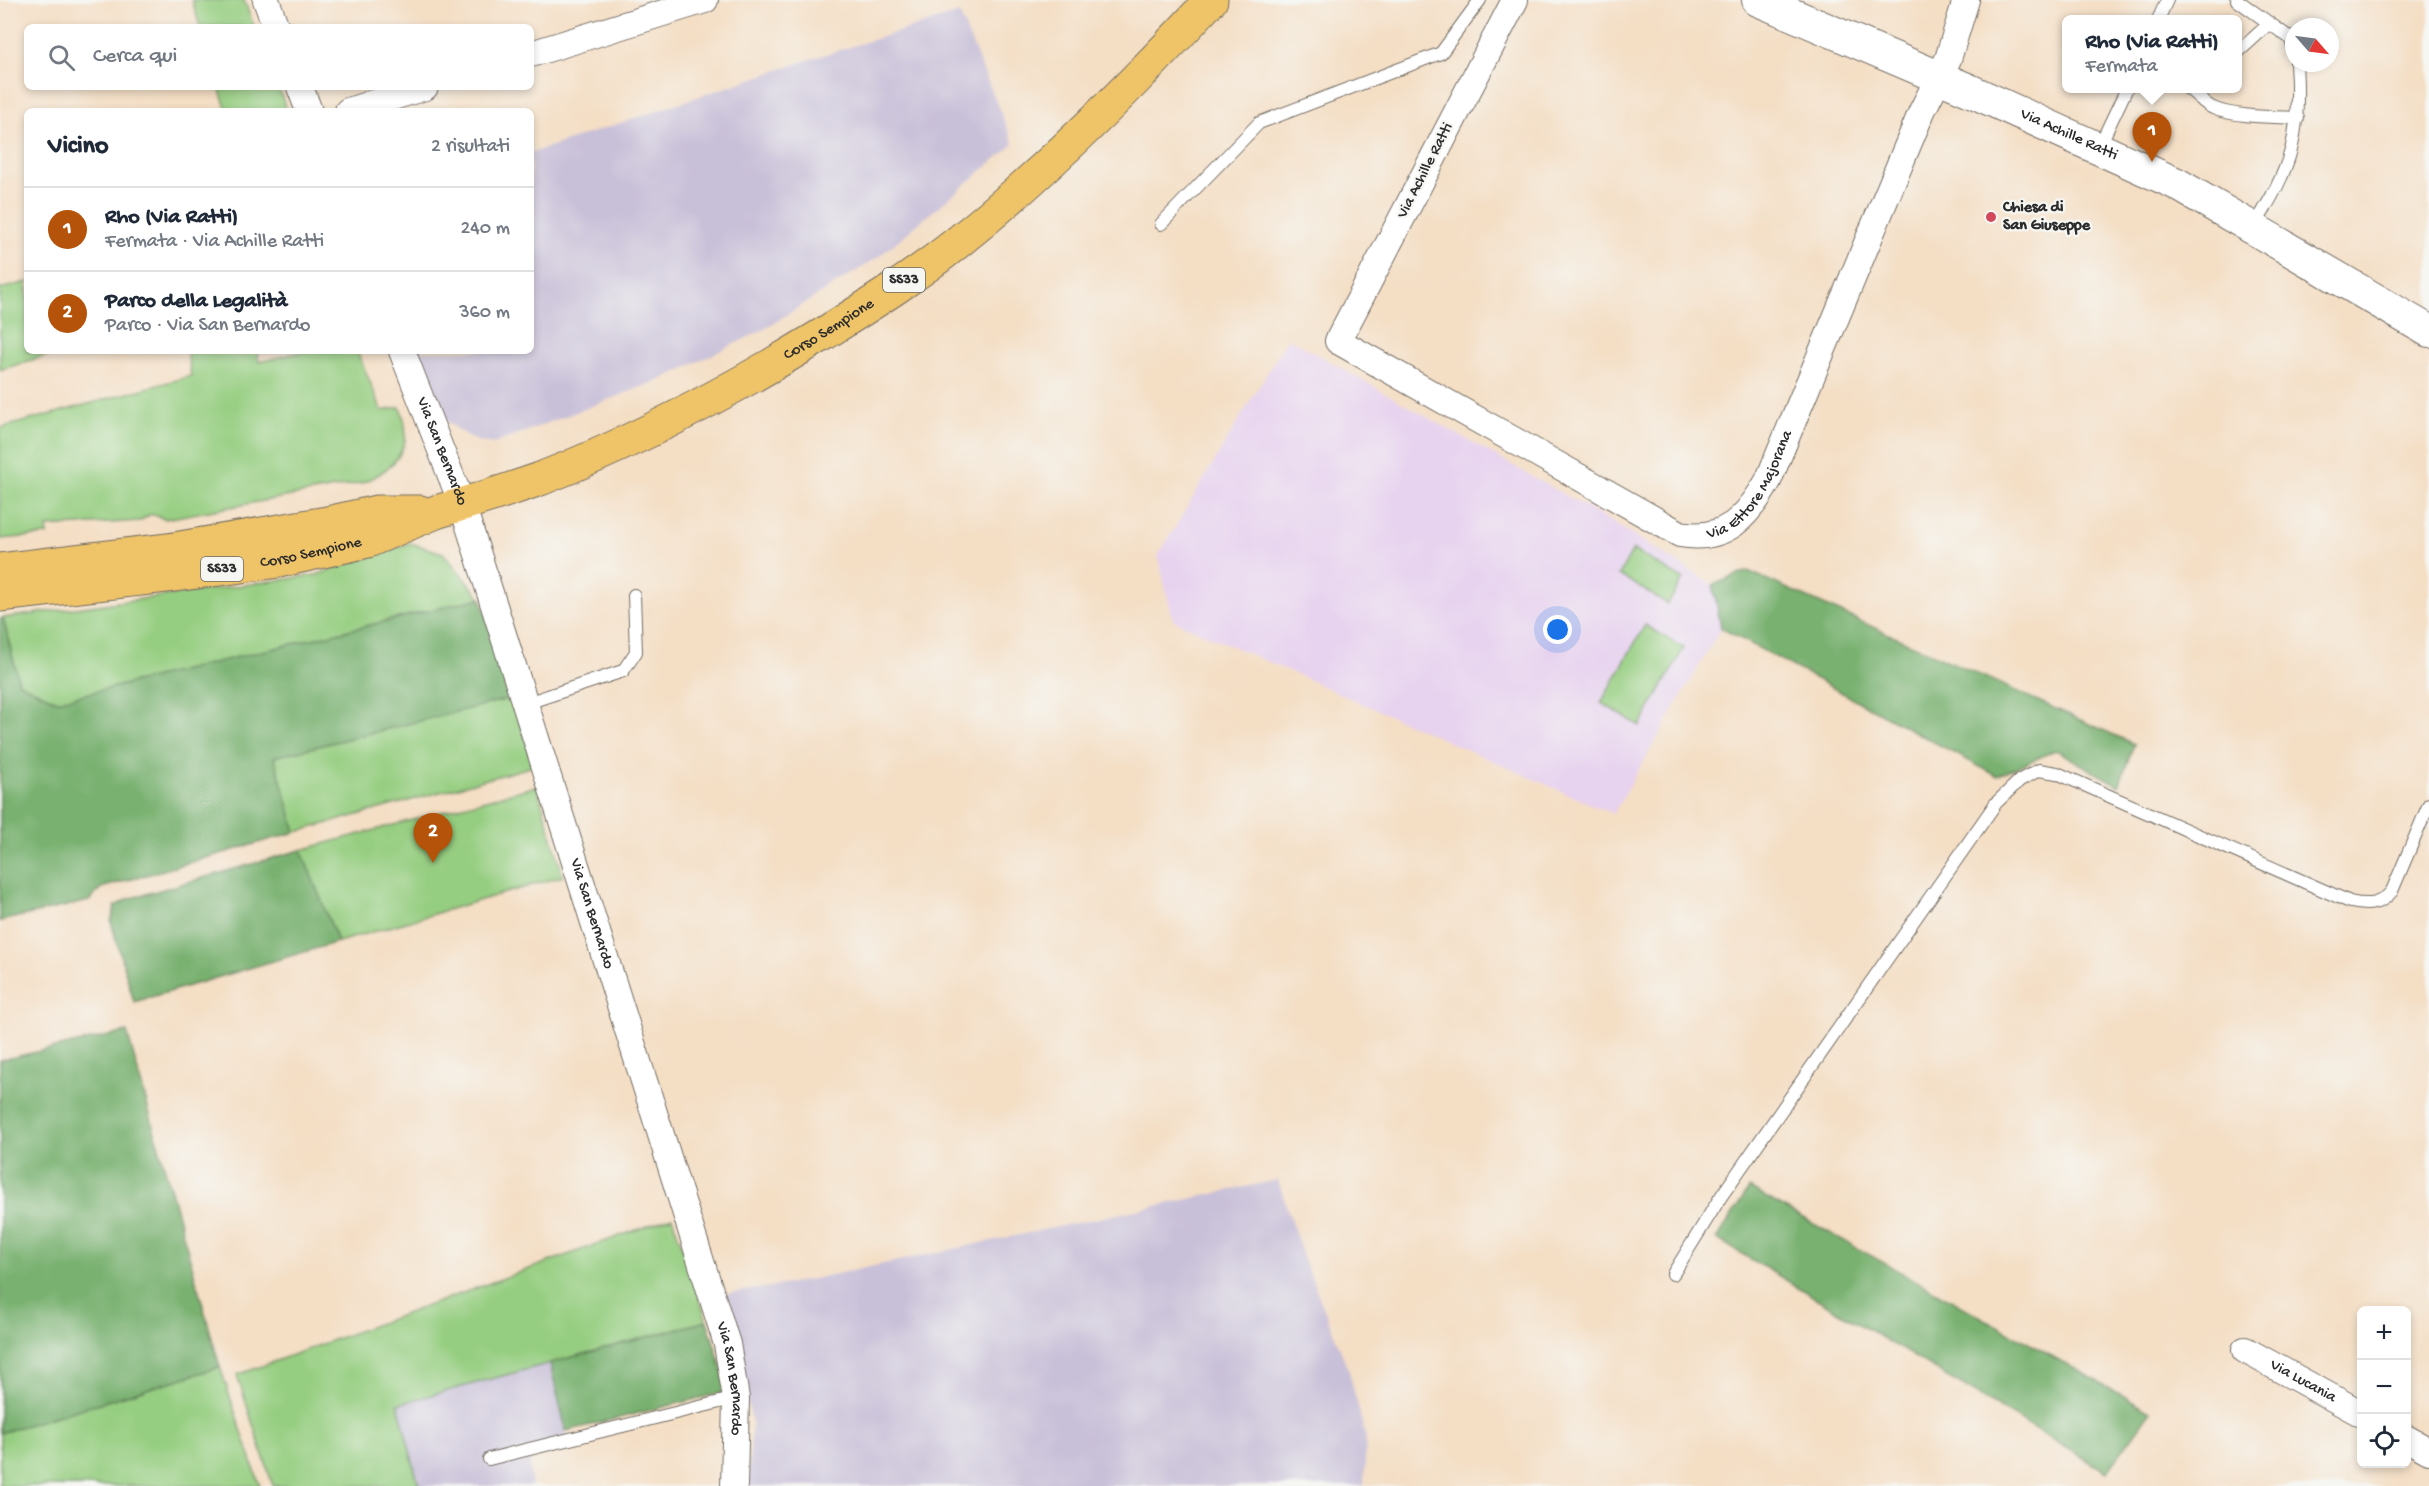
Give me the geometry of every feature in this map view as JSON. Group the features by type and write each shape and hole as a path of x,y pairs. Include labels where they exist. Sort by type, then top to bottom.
{"main road":[{"name":"Corso Sempione","path":"0,595 279,561 368,541 449,508 540,478 644,433 786,357 864,308 958,242 1038,173 1147,69 1211,0"},
{"name":"Corso Sempione","path":"0,570 168,550 318,525 376,512 449,508"}],"street":[{"path":"266,0 275,24"},
{"path":"534,53 705,0"},
{"name":"Via Achille Ratti","path":"1338,341 1515,0"},
{"name":"Via Achille Ratti","path":"1758,0 2177,184 2429,330"},
{"name":"Via Ettore Majorana","path":"1338,341 1680,534 1697,537 1717,532 1742,519 1756,502 1768,481 1918,122 1948,58 1966,0"},
{"path":"301,90 308,108"},
{"path":"358,108 416,90"},
{"name":"Via San Bernardo","path":"403,354 449,508 524,704 727,1344 736,1398 734,1486"},
{"name":"Via Lucania","path":"2245,1350 2357,1411"},
{"path":"2411,1441 2429,1451"}],"lane":[{"path":"1161,225 1259,123 1441,52 1480,0"},
{"path":"2160,15 2167,0"},
{"path":"2237,0 2285,34"},
{"path":"2242,48 2270,22"},
{"path":"2253,228 2271,200 2288,165 2295,141 2298,118 2296,72"},
{"path":"2099,148 2125,93"},
{"path":"2195,93 2205,104 2216,110 2298,118"},
{"path":"524,704 623,671 636,652 634,595"},
{"path":"1673,1274 1720,1198 1996,803 2020,780 2039,770 2057,773 2350,902 2363,905 2385,900 2392,891 2429,804"},
{"path":"489,1459 736,1398"}],"shaded area":[{"path":"959,13 1014,144 877,258 761,331 660,380 493,444 477,441 447,421 437,406 416,354 534,354 534,152 811,59"},
{"path":"1288,338 1612,522 1713,585 1721,628 1613,814 1173,620 1158,556"},
{"path":"1278,1180 1303,1257 1349,1371 1366,1438 1364,1486 747,1486 752,1423 726,1294 794,1283"},
{"path":"550,1363 569,1445 531,1454 532,1486 419,1486 398,1404"}],"green space":[{"path":"192,0 244,0 253,24 199,24"},
{"path":"220,90 279,90 286,108 226,108"},
{"path":"24,283 24,354 51,354 0,370 0,289"},
{"path":"187,354 258,354 259,362 292,354 358,354 382,411 400,407 406,433 404,444 393,463 362,483 165,519 151,514 140,521 47,527 47,535 0,539 0,428 191,376"},
{"path":"410,543 443,553 481,598 57,701 19,683 3,618 316,575"},
{"path":"1633,550 1683,579 1668,604 1619,575"},
{"path":"1748,571 2134,744 2119,786 2056,750 1997,776 1721,628 1713,585"},
{"path":"481,598 512,698 274,757 296,832 101,888 89,901 0,921 0,619 3,618 19,683 57,701"},
{"path":"1645,625 1684,648 1640,726 1601,703"},
{"path":"512,698 534,766 296,832 274,757"},
{"path":"537,786 563,876 338,942 301,850"},
{"path":"301,850 338,942 134,1002 111,922 115,906 128,899"},
{"path":"127,1032 220,1367 0,1433 0,1060"},
{"path":"1749,1188 2151,1411 2107,1472 1717,1239"},
{"path":"672,1217 707,1321 398,1404 419,1486 273,1486 237,1375"},
{"path":"707,1321 724,1375 725,1392 566,1431 550,1363"},
{"path":"220,1367 260,1486 0,1486 0,1433"}],"place":[{"name":"Rho (Via Ratti)","path":"2152,162"},
{"name":"Chiesa di San Giuseppe","path":"1991,217"},
{"name":"Parco della Legalità","path":"433,863"}]}
